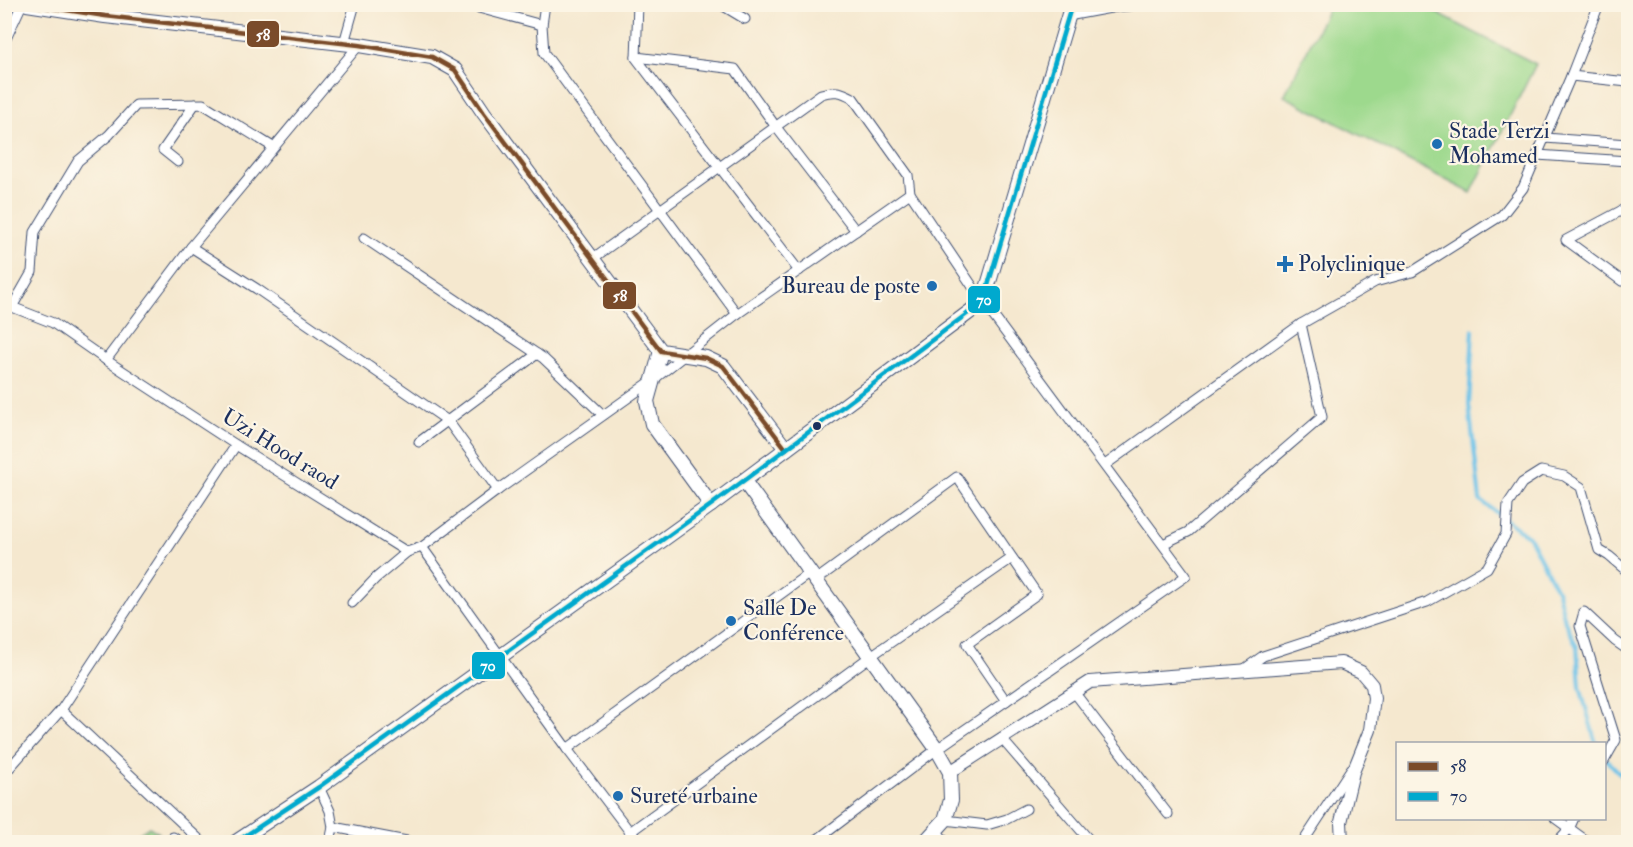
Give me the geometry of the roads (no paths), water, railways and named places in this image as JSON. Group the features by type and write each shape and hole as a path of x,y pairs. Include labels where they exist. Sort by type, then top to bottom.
{"main road":[{"path":"24,4 105,10 359,45 432,57 455,70 484,113 661,351 706,358 723,366 786,449"},
{"path":"236,843 319,787 711,505 983,302 1070,10"},
{"path":"661,351 647,401 652,424 711,505"},
{"path":"744,480 937,749 950,772 951,800 941,825 925,843"}],"street":[{"path":"4,43 24,4"},
{"path":"344,43 355,4"},
{"path":"464,4 542,25"},
{"path":"545,4 542,25 544,53 737,314"},
{"path":"638,4 636,57 799,271"},
{"path":"720,4 745,19"},
{"path":"1070,10 1150,4"},
{"path":"1105,465 1301,324 1375,282 1412,272 1502,215 1523,188 1599,4"},
{"path":"106,360 191,247 359,45"},
{"path":"636,57 735,69 776,127 856,231"},
{"path":"1571,76 1629,82"},
{"path":"592,259 821,94 843,91 853,98 908,175 910,193 983,302 1186,576 937,749 814,843"},
{"path":"178,162 163,150 195,104"},
{"path":"8,305 32,272 35,232 78,161 109,135 136,105 203,104 273,147"},
{"path":"1545,138 1629,144"},
{"path":"1537,155 1629,161"},
{"path":"352,603 376,578 407,552 422,548 498,490 687,354 737,314 910,193"},
{"path":"1629,207 1566,240 1623,280 1629,277"},
{"path":"364,238 543,358 603,415"},
{"path":"191,247 448,421 498,490"},
{"name":"Uzi Hood raod","path":"8,305 53,323 106,360 407,552"},
{"path":"1162,544 1188,532 1322,417 1301,324"},
{"path":"419,442 537,354"},
{"path":"4,774 61,710 236,444"},
{"path":"1241,671 1263,656 1428,602 1487,568 1506,534 1508,504 1522,483 1541,471 1564,476 1581,488 1599,549 1629,573"},
{"path":"567,749 957,477 1037,594 967,644 1006,701"},
{"path":"422,548 567,749 630,832 641,843"},
{"path":"630,832 871,656 1012,558"},
{"path":"1606,759 1616,740 1580,626 1584,612 1615,641 1629,650"},
{"path":"950,772 1090,682 1341,663 1361,672 1372,685 1374,698 1370,730 1353,772 1341,822 1342,843"},
{"path":"1074,692 1168,814"},
{"path":"61,710 202,843"},
{"path":"1001,738 1091,843"},
{"path":"1303,843 1359,757"},
{"path":"319,787 330,811 333,827 330,843"},
{"path":"945,843 941,825 987,825 1007,819 1026,809"},
{"path":"1556,820 1588,843"},
{"path":"1557,843 1574,820"},
{"path":"333,827 412,843"},
{"path":"165,843 173,837 180,843"}],"waterway":[{"path":"1473,330 1469,405 1480,500 1529,537 1558,592 1565,621 1577,647 1580,687 1595,742"},
{"path":"1607,760 1628,782"}],"place":[{"name":"Stade Terzi Mohamed","path":"1437,144"},
{"name":"Polyclinique","path":"1285,264"},
{"name":"Bureau de poste","path":"932,286"},
{"name":"Salle De Conférence","path":"731,621"},
{"name":"Sureté urbaine","path":"618,796"}]}
